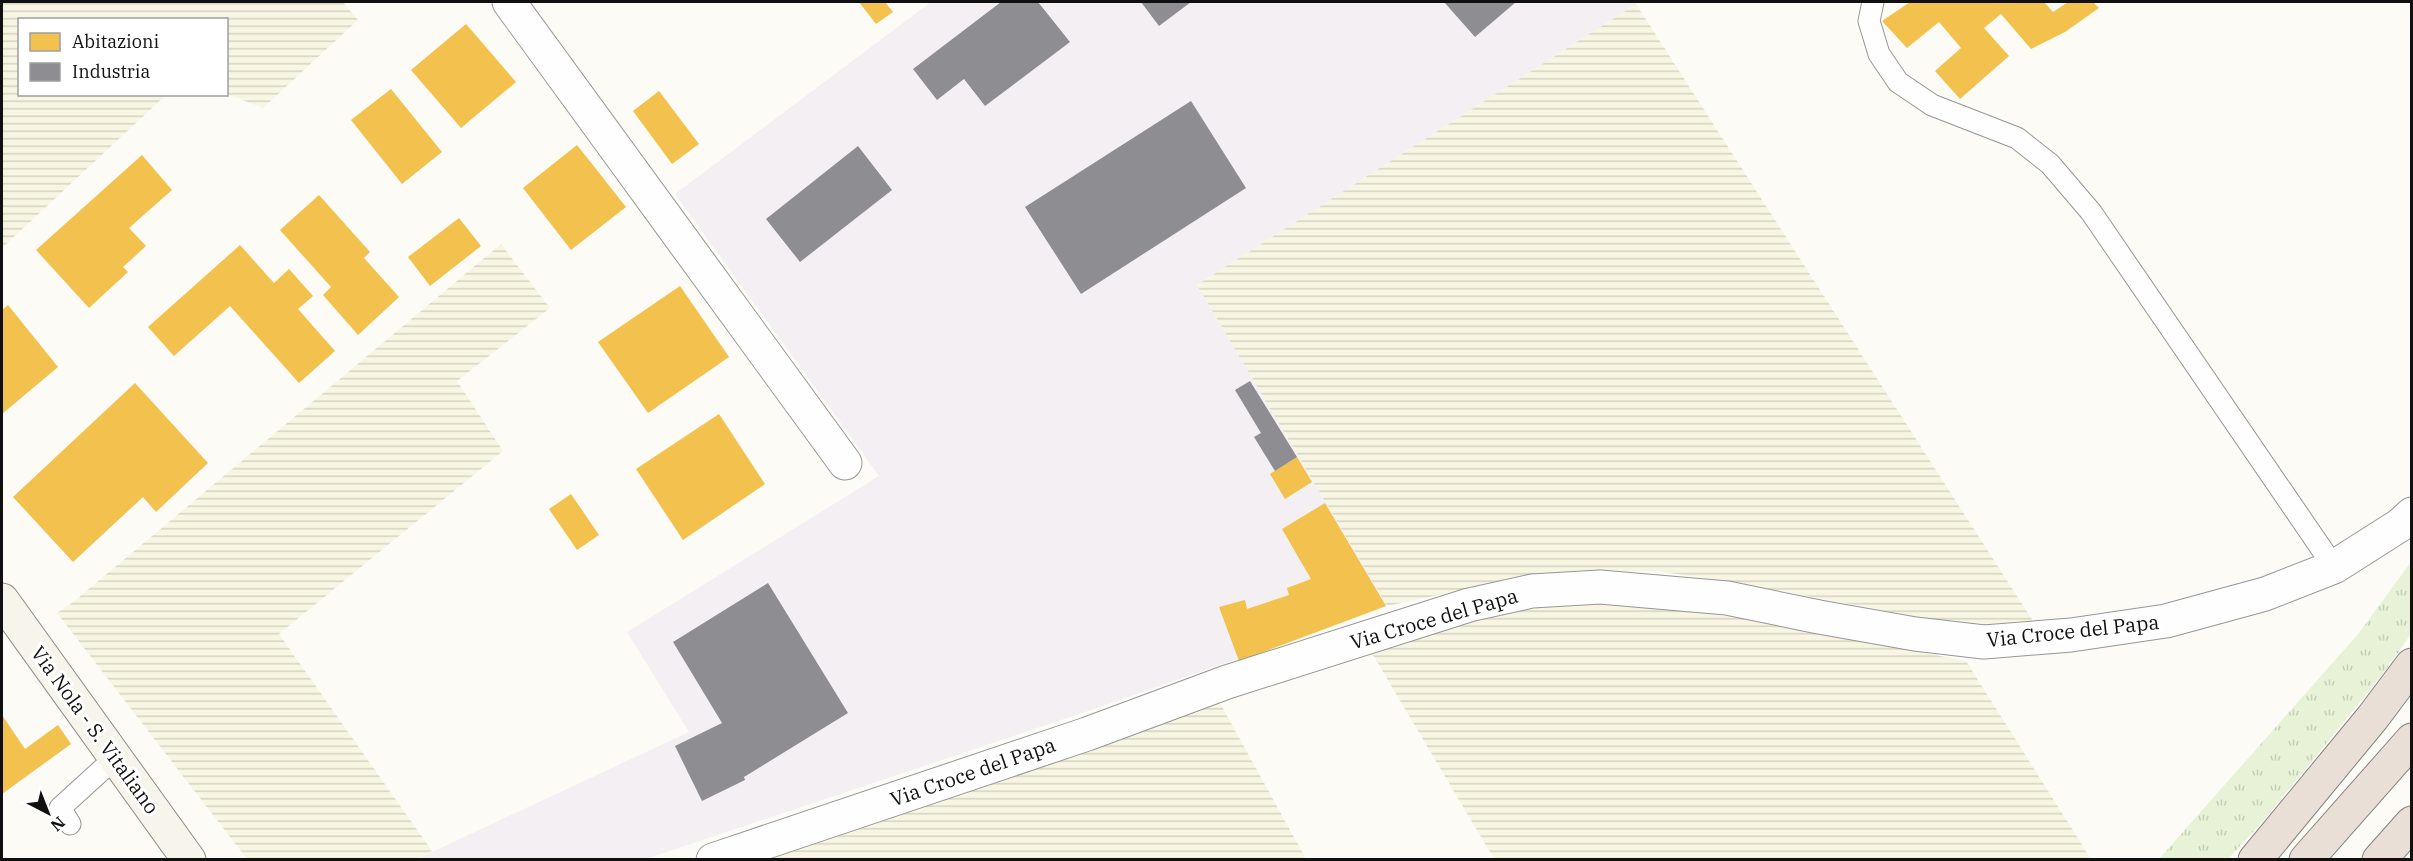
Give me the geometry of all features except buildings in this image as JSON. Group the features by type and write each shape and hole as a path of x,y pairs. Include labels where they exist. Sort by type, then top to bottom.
{"highway":[{"path":"2255,860 2373,717 2412,665"},
{"path":"2306,860 2412,740"},
{"path":"2379,860 2412,823"}],"main road":[{"name":"Via Nola - S. Vitaliano","path":"2,600 189,860"}],"street":[{"path":"509,2 846,463"},
{"name":"Via Croce del Papa","path":"713,860 1087,734 1227,682 1469,605 1532,591 1600,587 1727,598 1915,634 1984,642 2071,635 2166,621 2265,594 2334,567 2400,525 2412,514"}],"lane":[{"path":"1873,2 1869,21 1879,54 1898,82 1932,105 2017,138 2050,164 2091,212 2334,567"},
{"path":"70,825 60,808 116,756"}],"shaded area":[{"path":"2,2 343,2 358,20 263,108 228,94 228,18 18,18 18,96 165,96 2,248"},
{"path":"931,2 1634,2 1636,4 1197,285 1387,606 1094,709 646,859 415,860 689,732 627,632 879,476 675,194"},
{"path":"1636,4 2035,624 1983,626 1919,617 1727,581 1656,571 1529,575 1387,606 1197,285"},
{"path":"501,244 550,308 457,381 503,451 279,634 432,851 415,860 247,859 57,613 72,603"},
{"path":"1601,603 1724,614 1966,661 2091,859 1494,859 1370,650 1488,617 1536,607"},
{"path":"1220,703 1306,859 768,860 893,818"}],"green space":[{"path":"2411,562 2411,634 2382,675 2263,821 2228,859 2159,859 2359,633"}]}
